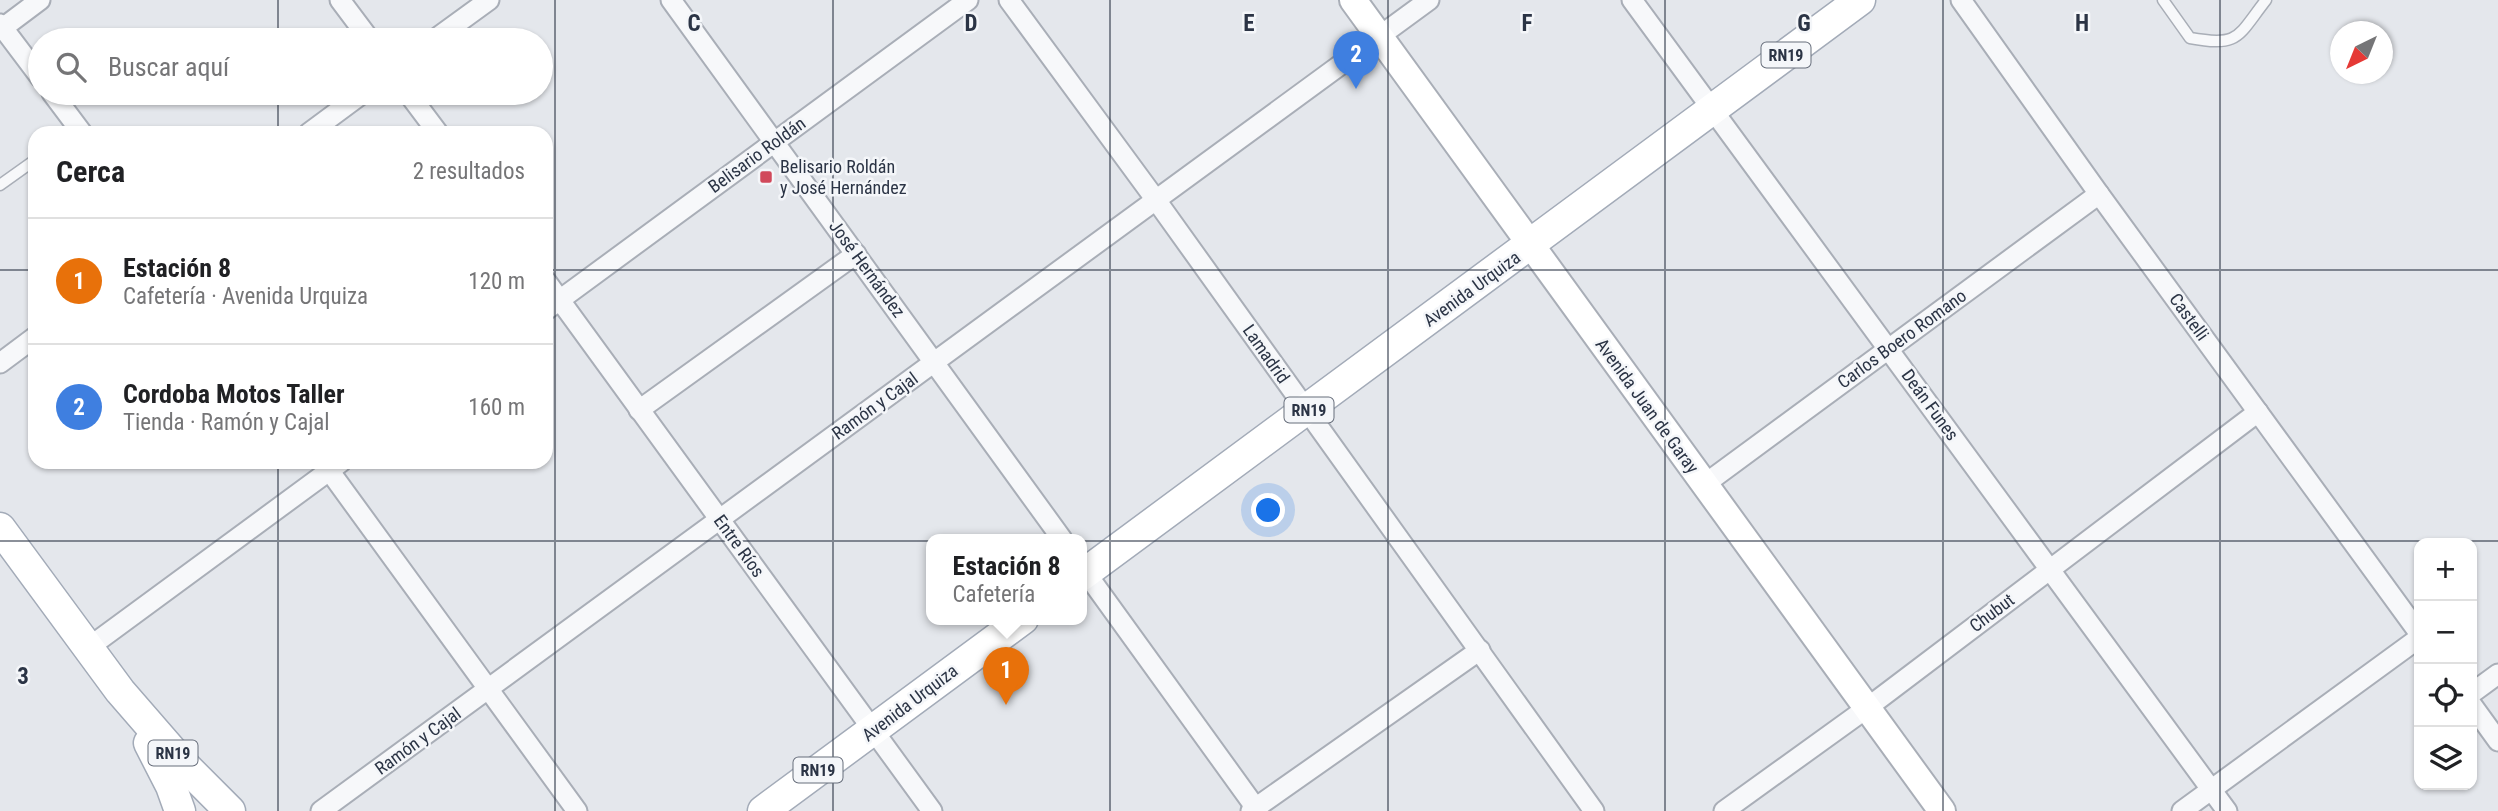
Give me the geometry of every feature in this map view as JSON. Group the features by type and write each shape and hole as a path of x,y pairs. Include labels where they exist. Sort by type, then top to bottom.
{"main road":[{"name":"Avenida Urquiza","path":"1087,568 1307,411 1860,0"},
{"name":"RN19","path":"0,528 120,691 186,767 230,811"},
{"name":"Avenida Urquiza","path":"763,811 1015,625"},
{"name":"RN19","path":"120,691 160,765 180,811"}],"street":[{"path":"28,62 1,27 40,0"},
{"path":"340,0 361,28"},
{"path":"450,28 489,0"},
{"name":"José Hernández","path":"671,0 1058,534"},
{"name":"Belisario Roldán","path":"553,305 968,0"},
{"name":"Lamadrid","path":"1009,0 1156,200 1594,811"},
{"name":"Avenida Juan de Garay","path":"1353,0 1942,811"},
{"name":"Ramón y Cajal","path":"321,811 1429,0"},
{"name":"Deán Funes","path":"1632,0 2227,811"},
{"name":"Castelli","path":"1961,0 2414,628"},
{"path":"60,105 74,126"},
{"path":"318,126 347,105"},
{"path":"417,105 433,126"},
{"name":"Carlos Boero Romano","path":"1705,485 2099,194"},
{"path":"639,410 856,254"},
{"name":"Entre Ríos","path":"553,305 639,410 932,811"},
{"path":"0,363 28,342"},
{"name":"Chubut","path":"1724,811 1867,708 2258,412"},
{"path":"88,648 326,469"},
{"path":"334,469 576,811"},
{"path":"1087,577 1255,810 1480,650"},
{"path":"2182,811 2414,639"},
{"path":"2477,689 2498,674"},
{"path":"2477,712 2498,741"}],"lane":[{"path":"2163,0 2190,38 2217,43 2236,38 2266,0"},
{"path":"0,185 28,165"}],"place":[{"name":"Cordoba Motos Taller","path":"1356,89"},
{"name":"Belisario Roldán y José Hernández","path":"766,177"},
{"name":"Estación 8","path":"1006,705"}]}
